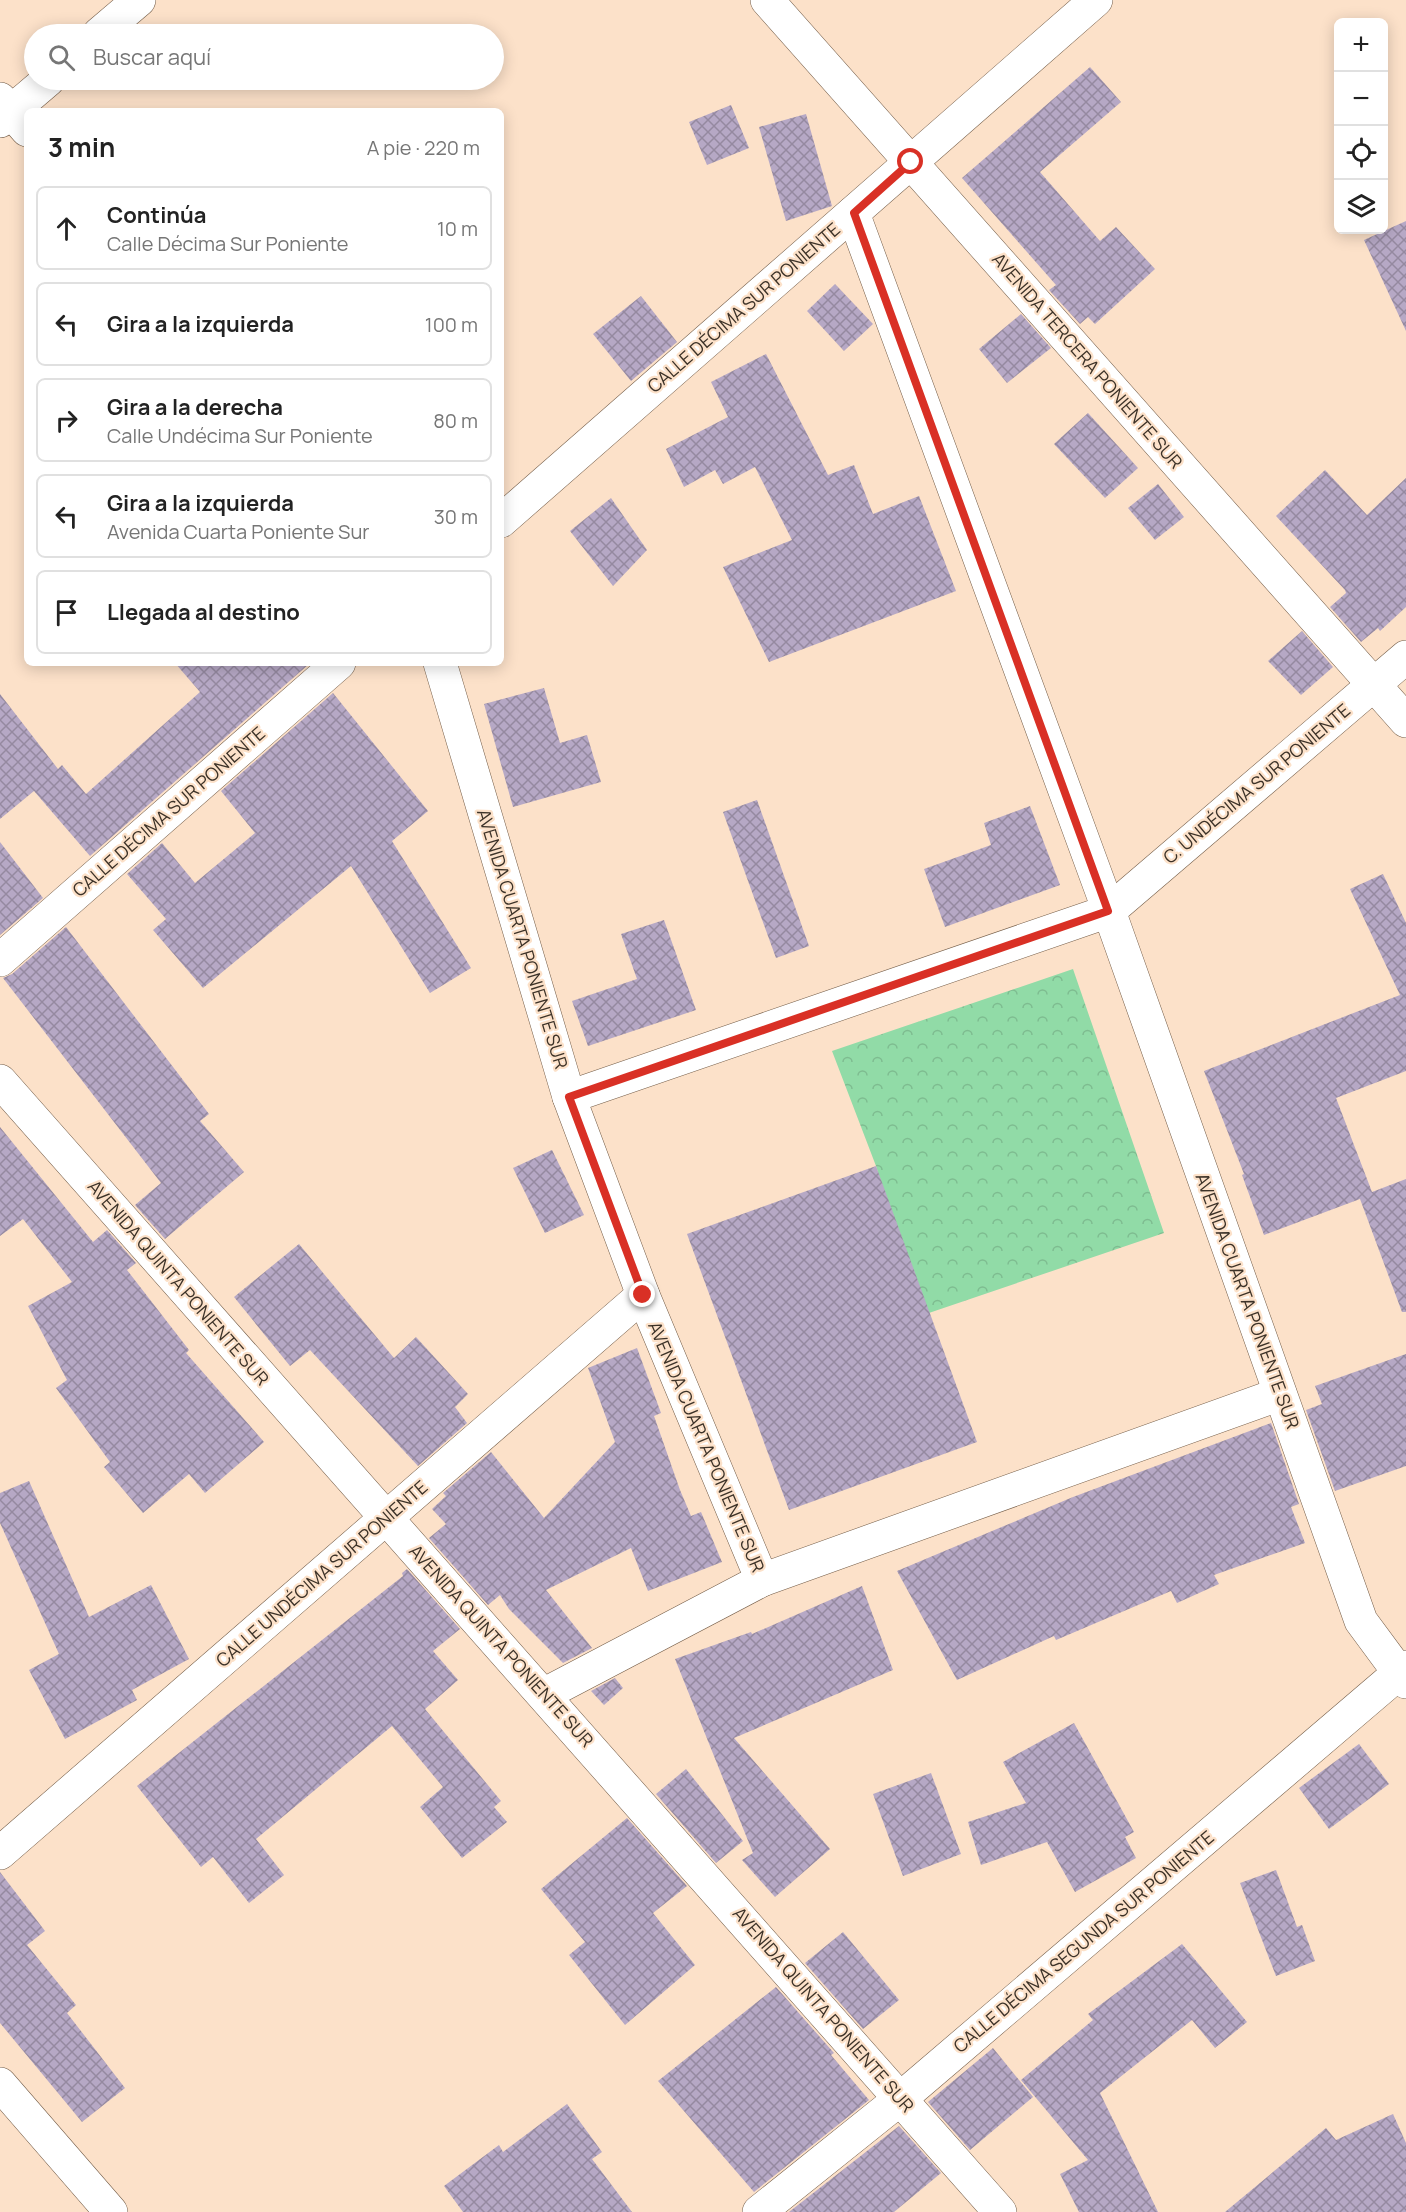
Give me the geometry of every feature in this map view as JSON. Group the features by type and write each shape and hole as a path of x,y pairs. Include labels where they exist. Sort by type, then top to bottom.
{"street":[{"path":"111,24 139,0"},
{"name":"AVENIDA TERCERA PONIENTE SUR","path":"767,0 1406,721"},
{"name":"CALLE DÉCIMA SUR PONIENTE","path":"504,518 1096,0"},
{"path":"9,116 37,90"},
{"name":"AVENIDA CUARTA PONIENTE SUR","path":"854,213 1108,911 1361,1621 1404,1674"},
{"name":"C. UNDÉCIMA SUR PONIENTE","path":"1108,911 1406,657"},
{"name":"CALLE DÉCIMA SUR PONIENTE","path":"0,960 336,666"},
{"name":"AVENIDA CUARTA PONIENTE SUR","path":"441,666 569,1097 643,1295 762,1580"},
{"path":"569,1097 1108,911"},
{"name":"AVENIDA QUINTA PONIENTE SUR","path":"0,1081 386,1518 545,1694 1000,2212"},
{"name":"CALLE UNDÉCIMA SUR PONIENTE","path":"0,1853 643,1295"},
{"path":"545,1694 762,1580 1280,1394"},
{"name":"CALLE DÉCIMA SEGUNDA SUR PONIENTE","path":"759,2212 900,2099 1404,1674"},
{"path":"0,2084 111,2212"}],"green space":[{"path":"1073,969 1164,1233 923,1315 876,1166 832,1051"}],"building":[{"path":"1090,67 1121,102 1040,172 1100,241 1116,227 1155,269 1095,324 1088,317 1080,324 1049,290 1056,285 962,178"},
{"path":"731,105 749,148 707,165 689,122"},
{"path":"806,114 832,206 786,221 759,127"},
{"path":"1406,221 1406,331 1364,240 1377,234 1388,234 1388,229"},
{"path":"835,284 873,324 844,351 807,311"},
{"path":"641,296 677,342 631,381 593,334"},
{"path":"1021,314 1051,348 1007,383 979,349"},
{"path":"766,354 828,475 854,465 873,514 919,496 956,591 769,662 723,567 792,540 755,467 723,484 715,470 684,487 666,449 728,417 711,382"},
{"path":"1088,413 1138,468 1105,498 1054,444"},
{"path":"1325,470 1367,515 1406,478 1406,607 1380,631 1378,628 1361,642 1330,607 1346,593 1345,590 1276,516"},
{"path":"1158,484 1184,517 1155,540 1128,508"},
{"path":"611,498 647,550 613,586 570,531"},
{"path":"1302,631 1333,667 1301,695 1268,661"},
{"path":"178,666 307,666 90,856 34,791 0,819 0,694 58,769 62,765 86,794 200,692"},
{"path":"544,688 560,743 587,735 601,782 513,807 484,704"},
{"path":"333,693 428,811 392,841 471,968 430,993 351,866 203,988 153,930 166,919 127,874 162,843 195,883 255,833 221,791"},
{"path":"757,800 809,946 776,958 723,812"},
{"path":"1030,806 1060,885 945,927 924,869 991,845 984,823"},
{"path":"0,842 43,898 0,935"},
{"path":"1383,874 1406,923 1406,1071 1336,1098 1372,1192 1406,1179 1406,1312 1402,1312 1360,1199 1264,1235 1242,1175 1244,1174 1204,1071 1400,995 1350,889"},
{"path":"664,920 696,1010 588,1046 572,1001 637,979 621,934"},
{"path":"66,927 209,1114 200,1121 244,1172 165,1239 135,1205 161,1183 3,978 12,974"},
{"path":"0,1127 93,1242 107,1230 136,1263 127,1270 189,1350 186,1353 264,1442 205,1493 189,1474 143,1513 104,1467 110,1462 56,1388 67,1380 28,1306 72,1282 23,1219 0,1236"},
{"path":"552,1150 584,1215 545,1233 513,1168"},
{"path":"876,1166 977,1442 789,1510 687,1234"},
{"path":"299,1244 394,1358 416,1337 468,1394 455,1407 467,1423 418,1466 310,1350 290,1366 234,1297"},
{"path":"637,1348 661,1413 654,1416 680,1490 691,1516 701,1512 722,1562 648,1591 631,1548 546,1590 592,1648 563,1663 509,1609 500,1595 488,1605 429,1538 446,1524 432,1509 446,1496 443,1493 491,1452 544,1518 615,1442 588,1368"},
{"path":"1406,1354 1406,1466 1335,1491 1306,1410 1322,1404 1315,1386"},
{"path":"1271,1423 1299,1504 1291,1507 1305,1543 1214,1575 1219,1584 1177,1603 1171,1591 1056,1640 1054,1636 957,1680 897,1571 1073,1497"},
{"path":"29,1481 89,1617 151,1585 189,1659 132,1690 137,1700 65,1739 29,1670 59,1654 0,1523 0,1493"},
{"path":"407,1569 460,1629 433,1651 458,1680 425,1709 501,1801 494,1807 507,1822 462,1858 420,1807 443,1787 392,1726 256,1839 284,1875 249,1903 213,1857 201,1867 137,1786 403,1576 402,1573"},
{"path":"862,1586 893,1670 734,1738 830,1849 775,1897 742,1860 753,1853 675,1659 751,1632 752,1634"},
{"path":"615,1678 623,1688 604,1705 591,1691"},
{"path":"1074,1723 1134,1832 1125,1837 1136,1858 1075,1892 1047,1842 981,1865 968,1822 1026,1803 1003,1762"},
{"path":"1359,1744 1389,1784 1329,1829 1299,1788"},
{"path":"686,1769 743,1841 716,1863 656,1794"},
{"path":"931,1773 961,1854 903,1876 873,1794"},
{"path":"627,1818 687,1886 653,1913 695,1965 625,2025 569,1955 585,1942 541,1889"},
{"path":"1276,1870 1297,1927 1302,1925 1315,1961 1276,1976 1240,1883"},
{"path":"0,1872 45,1931 27,1945 76,2005 67,2013 125,2088 82,2122 0,2023"},
{"path":"843,1932 899,2000 863,2029 805,1963"},
{"path":"1182,1944 1247,2022 1215,2048 1192,2020 1100,2093 1158,2212 1079,2212 1060,2174 1088,2160 1021,2080 1093,2020 1088,2014"},
{"path":"776,1987 834,2053 831,2055 869,2100 754,2192 658,2081"},
{"path":"993,2048 1033,2097 970,2150 928,2102"},
{"path":"567,2104 602,2152 592,2159 632,2212 463,2212 444,2186 499,2145 503,2152"},
{"path":"1393,2114 1406,2143 1406,2212 1225,2212 1326,2128 1336,2140"},
{"path":"899,2126 941,2173 894,2212 789,2212"}],"route":[{"path":"643,1295 569,1097 1108,911 854,213 911,162"}]}
